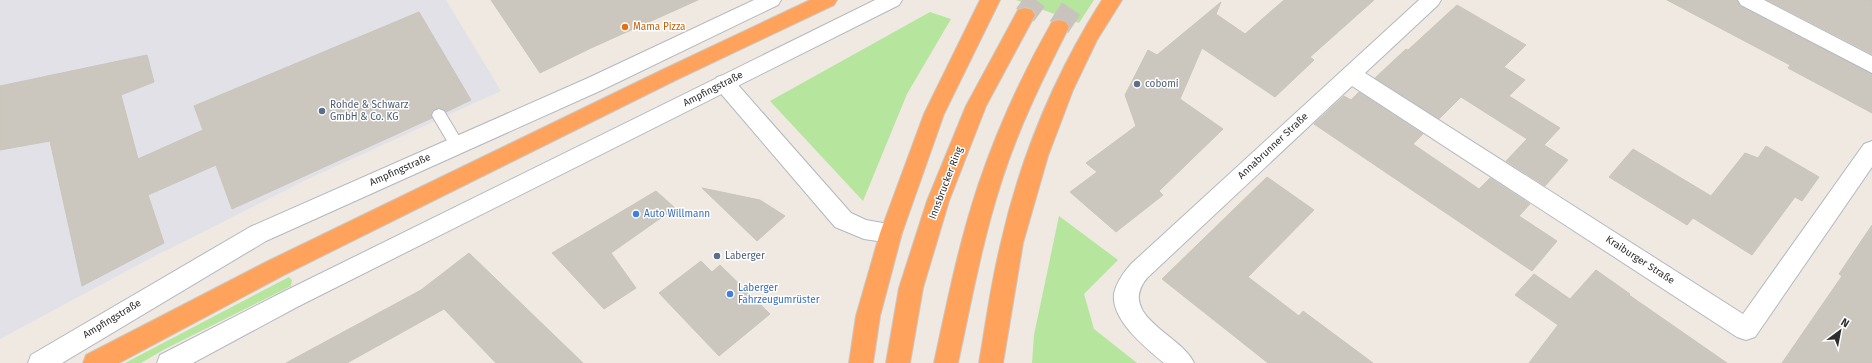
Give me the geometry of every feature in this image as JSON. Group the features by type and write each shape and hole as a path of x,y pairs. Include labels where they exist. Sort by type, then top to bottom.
{"highway":[{"path":"95,363 276,268 827,0"},
{"path":"861,363 868,316 891,233 934,114 990,0"},
{"path":"991,363 1012,243 1037,156 1064,90 1088,38 1112,0"},
{"name":"Innsbrucker Ring","path":"898,363 911,288 938,201 976,106 1025,15"},
{"path":"946,363 972,244 999,158 1022,99 1059,28"}],"street":[{"name":"Ampfingstraße","path":"40,363 90,332 258,234 595,84 771,0"},
{"name":"Ampfingstraße","path":"169,363 303,293 892,0"},
{"name":"Annabrunner Straße","path":"1182,363 1146,332 1132,317 1126,298 1130,282 1350,74 1431,0"},
{"path":"1748,0 1872,65"},
{"name":"Kraiburger Straße","path":"1350,74 1746,329 1872,150"},
{"path":"724,83 843,220 864,229 891,233"}],"lane":[{"path":"439,115 456,145"}],"shaded area":[{"path":"0,0 446,0 501,91 306,180 151,258 0,339"}],"green space":[{"path":"1016,0 1094,0 1079,23"},
{"path":"930,12 951,19 907,94 863,201 770,101"},
{"path":"1059,216 1118,260 1084,294 1094,329 1137,363 1032,363 1034,335"},
{"path":"289,277 292,280 291,286 165,349 141,363 125,363"}],"building":[{"path":"491,0 698,0 591,48 540,73"},
{"path":"1284,0 1374,0 1310,57 1314,60 1275,97 1202,48 1180,99 1223,129 1159,191 1163,195 1116,232 1070,192 1097,172 1086,163 1136,126 1125,95 1148,50 1157,55 1221,2 1216,14 1245,34"},
{"path":"1667,0 1737,0 1740,6 1872,74 1872,113 1788,68 1790,65"},
{"path":"1767,0 1872,0 1872,54"},
{"path":"1457,5 1526,45 1504,67 1525,80 1509,96 1560,128 1544,145 1568,160 1545,186 1506,161 1527,139 1461,97 1439,119 1375,78"},
{"path":"419,12 471,100 446,112 440,108 433,110 431,114 432,118 232,209 216,165 148,195 164,243 82,286 50,141 0,150 0,86 147,55 154,82 121,95 138,159 203,130 194,106"},
{"path":"1359,92 1423,134 1413,144 1479,189 1490,178 1530,204 1519,216 1557,241 1532,271 1314,124 1344,96 1351,100"},
{"path":"1766,146 1819,177 1802,201 1795,197 1752,255 1693,218 1687,225 1609,177 1633,149 1711,196 1745,153 1758,158"},
{"path":"1267,177 1314,210 1248,277 1299,316 1303,311 1373,363 1268,363 1162,279"},
{"path":"702,188 760,200 785,216 757,241"},
{"path":"656,191 675,208 611,253 636,288 604,309 552,253"},
{"path":"1872,225 1872,363 1782,363 1842,276 1839,274"},
{"path":"469,253 583,363 496,363 444,309 347,363 286,363 421,290"},
{"path":"701,261 712,272 720,265 770,314 719,356 659,293"},
{"path":"1596,270 1630,294 1629,295 1727,363 1529,363 1558,325 1515,295 1534,274 1570,299"}],"tunnel":[{"path":"1025,15 1036,0"},
{"path":"1059,27 1077,0"}],"place":[{"name":"Mama Pizza","path":"625,27"},
{"name":"cobomi","path":"1137,84"},
{"name":"Rohde & Schwarz GmbH & Co. KG","path":"322,111"},
{"name":"Auto Willmann","path":"636,214"},
{"name":"Laberger","path":"717,256"},
{"name":"Laberger Fahrzeugumrüster","path":"730,294"}]}
